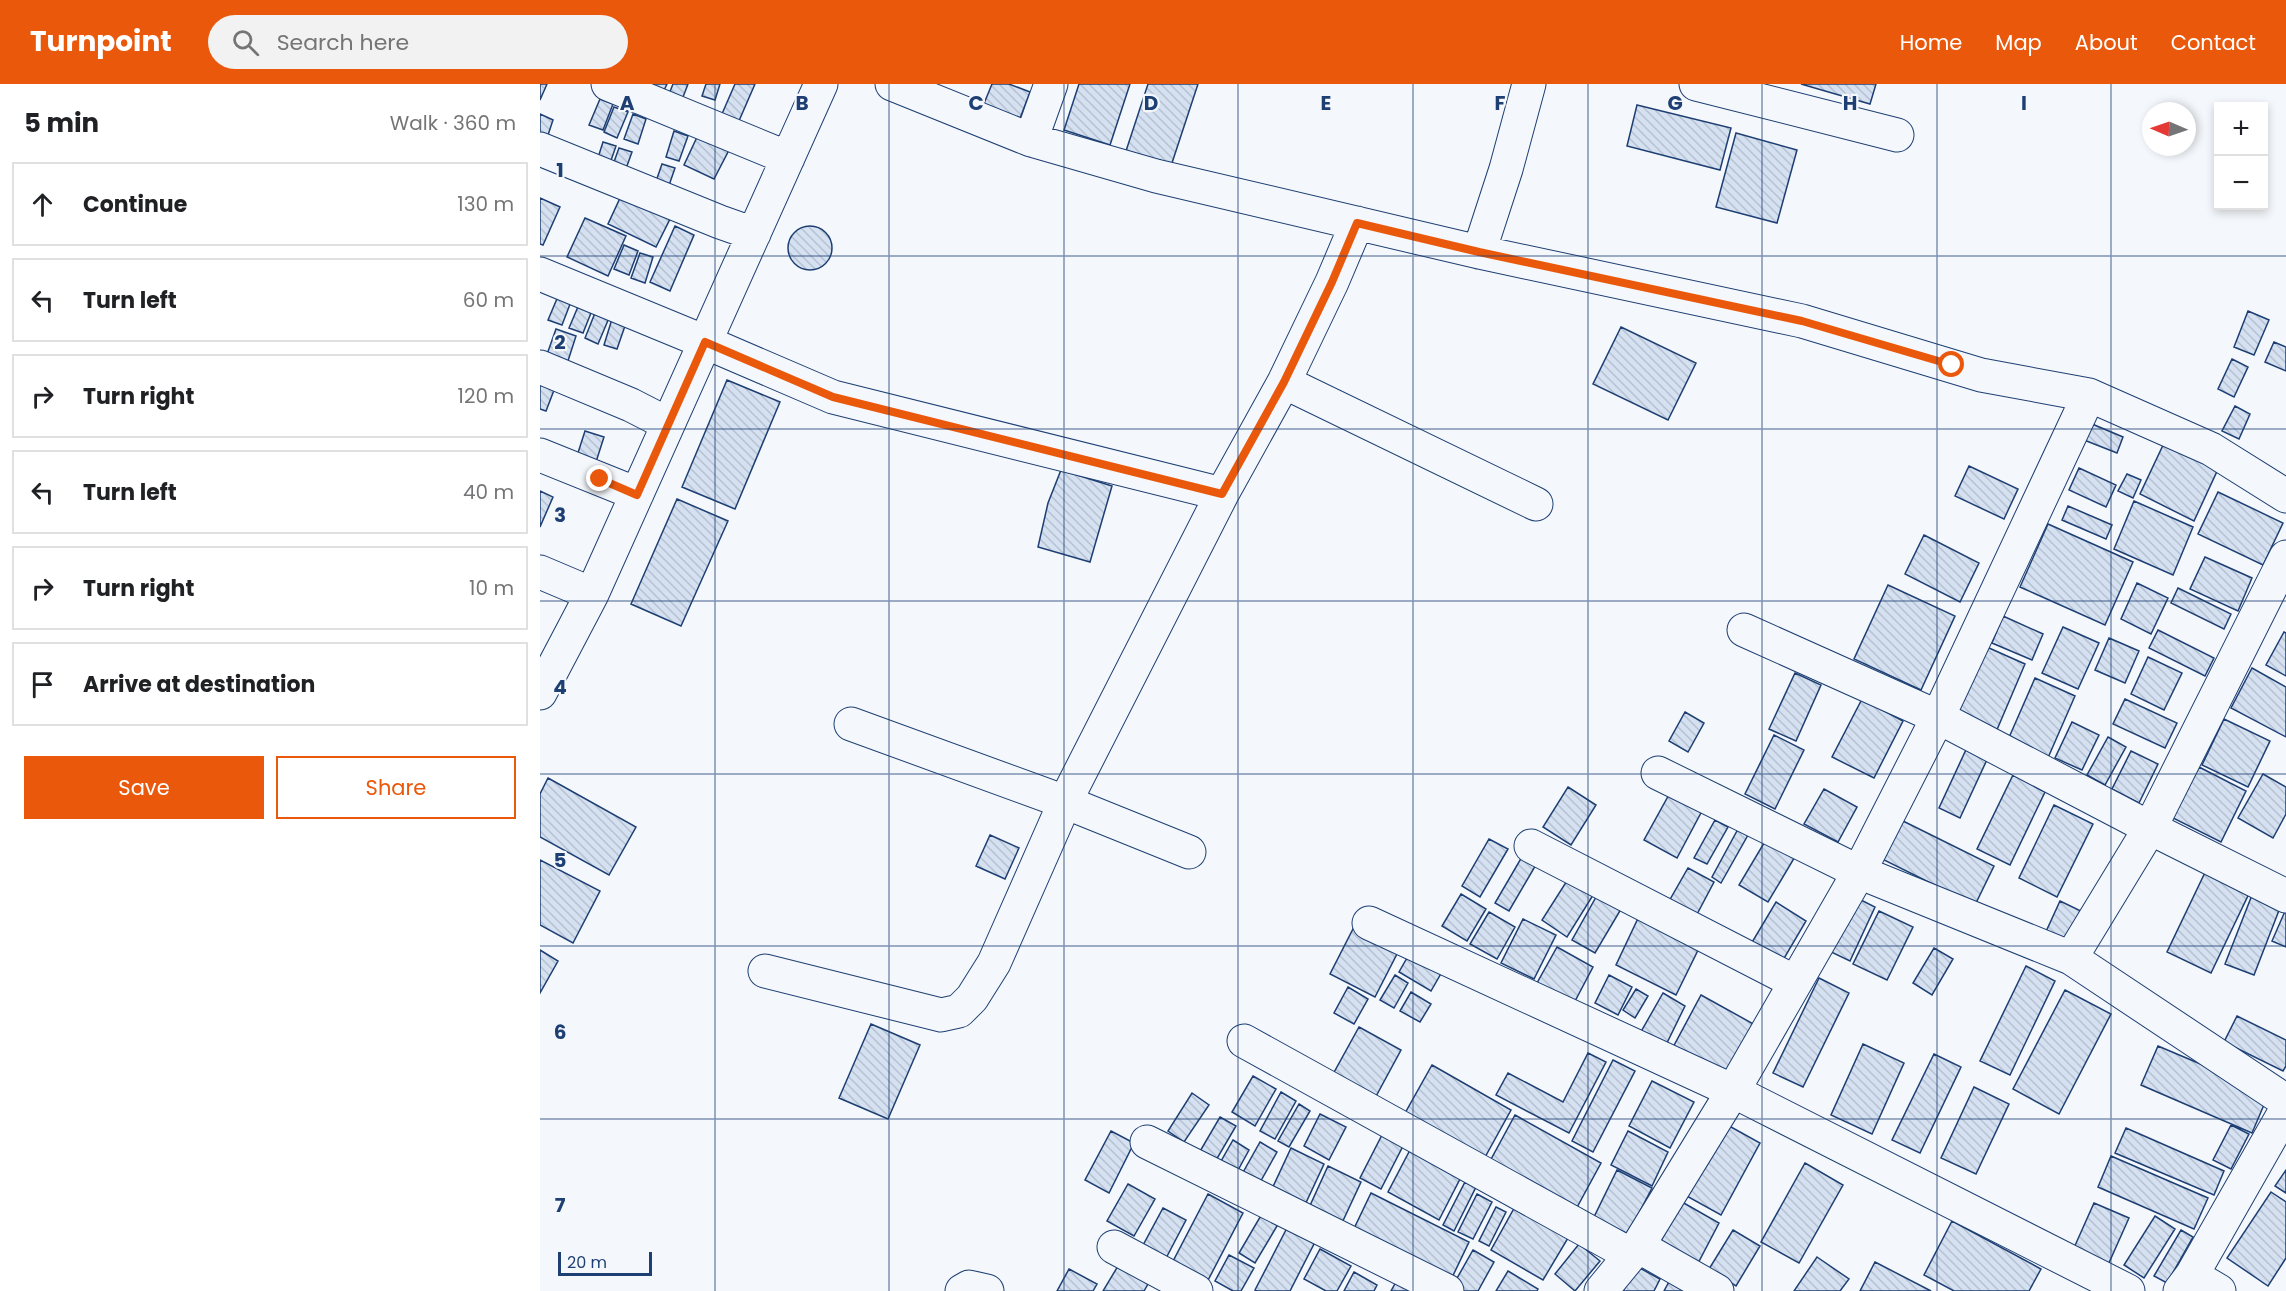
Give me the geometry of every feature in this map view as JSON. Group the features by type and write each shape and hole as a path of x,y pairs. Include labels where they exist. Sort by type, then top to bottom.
{"street":[{"path":"608,84 788,158"},
{"path":"540,693 592,594 821,84"},
{"path":"892,84 1031,140 1156,176 1479,252 1802,321 1981,375 2090,395 2211,449 2286,496"},
{"path":"1031,140 1051,84"},
{"path":"1479,252 1506,169 1529,84"},
{"path":"1696,84 1897,135"},
{"path":"540,149 754,234"},
{"path":"765,971 940,1015 959,1011 972,998 994,963 1065,802 1222,494 1284,382 1332,282 1357,223"},
{"path":"540,274 833,397 1222,494"},
{"path":"540,367 630,405 668,424"},
{"path":"1284,382 1536,504"},
{"path":"1601,1291 1635,1250 1733,1091 1859,872 1938,717 2090,395"},
{"path":"540,455 637,495"},
{"path":"2071,958 2150,828 2286,557"},
{"path":"540,572 592,594"},
{"path":"1744,630 1938,717 2286,896"},
{"path":"851,724 1065,802 1189,852"},
{"path":"1658,773 1859,872 2071,958 2286,1101"},
{"path":"1531,846 1795,982"},
{"path":"1369,923 1733,1091 2128,1291"},
{"path":"1244,1041 1635,1250 1717,1291"},
{"path":"2197,1286 2286,1110"},
{"path":"1147,1142 1447,1291"},
{"path":"1114,1247 1196,1291"},
{"path":"962,1291 969,1287 987,1291"}],"building":[{"path":"540,84 547,84 540,100"},
{"path":"650,84 667,84 661,97"},
{"path":"673,84 688,84 680,105 667,99"},
{"path":"706,84 720,84 715,100 702,96"},
{"path":"735,84 755,84 735,130 718,123"},
{"path":"992,84 1009,84 1030,92 1019,121 983,106"},
{"path":"1079,84 1130,84 1110,145 1064,130"},
{"path":"1148,84 1198,84 1170,169 1125,154"},
{"path":"1801,84 1876,84 1870,104"},
{"path":"600,99 613,104 603,130 589,125"},
{"path":"1637,105 1731,128 1720,170 1627,146"},
{"path":"614,107 628,112 617,138 604,132"},
{"path":"540,114 553,120 548,135 540,144"},
{"path":"633,114 646,119 638,144 624,139"},
{"path":"674,131 688,136 679,161 666,157"},
{"path":"1736,133 1797,150 1777,223 1716,207"},
{"path":"698,135 729,150 714,179 684,165"},
{"path":"603,142 616,146 607,172 595,167"},
{"path":"619,148 632,152 623,177 610,173"},
{"path":"662,164 675,168 666,194 653,190"},
{"path":"621,196 670,219 656,247 608,224"},
{"path":"540,198 560,207 543,245 540,244"},
{"path":"585,218 626,236 608,276 567,257"},
{"path":"675,226 694,235 670,291 650,282"},
{"path":"810,226 819,227 826,232 831,239 831,257 826,264 819,269 810,270 801,269 794,264 789,257 788,248 789,239 794,232 801,227"},
{"path":"624,245 638,251 629,275 614,269"},
{"path":"640,253 653,257 645,283 631,278"},
{"path":"559,294 572,299 562,325 548,320"},
{"path":"580,302 593,308 583,333 569,328"},
{"path":"2248,311 2269,320 2254,355 2234,347"},
{"path":"595,313 609,318 598,344 585,338"},
{"path":"612,319 626,323 617,349 604,345"},
{"path":"1621,327 1696,363 1668,420 1593,384"},
{"path":"556,329 576,336 566,367 545,360"},
{"path":"2274,342 2286,347 2286,371 2265,362"},
{"path":"2232,359 2248,367 2234,397 2218,389"},
{"path":"543,380 556,385 546,411 540,409 540,387"},
{"path":"727,380 780,402 735,509 682,487"},
{"path":"2235,406 2250,414 2239,439 2222,431"},
{"path":"2085,421 2123,437 2117,453 2079,438"},
{"path":"585,431 604,437 595,465 576,459"},
{"path":"2165,441 2219,467 2194,521 2140,494"},
{"path":"1969,466 2018,489 2004,519 1955,496"},
{"path":"2079,468 2116,485 2106,507 2069,490"},
{"path":"1061,470 1112,486 1090,562 1038,547 1048,503"},
{"path":"2127,474 2141,480 2133,498 2118,491"},
{"path":"540,491 553,497 540,527"},
{"path":"2218,492 2283,523 2263,565 2198,534"},
{"path":"677,499 728,521 681,626 631,604"},
{"path":"2134,501 2193,527 2173,575 2114,549"},
{"path":"2068,506 2112,525 2106,539 2062,520"},
{"path":"2048,524 2133,562 2105,625 2020,587"},
{"path":"1924,535 1979,563 1960,602 1905,574"},
{"path":"2205,557 2252,578 2238,611 2190,589"},
{"path":"2137,583 2168,598 2151,634 2121,619"},
{"path":"1888,585 1955,616 1921,690 1854,659"},
{"path":"2178,588 2231,614 2224,629 2171,603"},
{"path":"2003,616 2043,634 2032,660 1992,643"},
{"path":"2063,627 2099,643 2078,689 2042,673"},
{"path":"2158,630 2214,658 2205,676 2149,648"},
{"path":"2284,632 2286,633 2286,676 2266,665"},
{"path":"2109,638 2139,651 2125,683 2095,670"},
{"path":"1980,644 2025,664 1996,732 1951,712"},
{"path":"2148,657 2182,673 2164,710 2131,694"},
{"path":"2252,668 2286,687 2286,737 2231,708"},
{"path":"1795,673 1821,685 1796,741 1769,729"},
{"path":"2035,678 2075,696 2047,760 2007,742"},
{"path":"1862,699 1903,721 1874,778 1832,757"},
{"path":"2125,699 2177,723 2165,748 2113,724"},
{"path":"1685,712 1704,723 1688,752 1669,741"},
{"path":"2224,719 2270,741 2248,787 2202,765"},
{"path":"2072,722 2099,735 2082,770 2055,758"},
{"path":"1774,735 1804,750 1775,809 1745,794"},
{"path":"2108,737 2126,747 2105,785 2087,775"},
{"path":"1970,741 1991,751 1960,818 1939,808"},
{"path":"2131,751 2158,764 2139,803 2112,789"},
{"path":"2199,767 2246,791 2221,842 2173,818"},
{"path":"2263,774 2286,787 2286,814 2273,838 2238,818"},
{"path":"2013,775 2045,792 2010,865 1977,849"},
{"path":"548,778 636,827 609,875 540,837 540,794"},
{"path":"1568,787 1596,805 1571,845 1543,827"},
{"path":"1824,789 1857,807 1838,842 1804,824"},
{"path":"1671,791 1703,809 1677,858 1644,840"},
{"path":"2054,805 2093,824 2057,897 2019,878"},
{"path":"1715,820 1728,827 1707,864 1694,858"},
{"path":"1901,820 1994,866 1975,905 1882,859"},
{"path":"1738,829 1748,835 1721,883 1712,877"},
{"path":"990,835 1019,848 1005,879 976,866"},
{"path":"1767,838 1796,855 1768,902 1739,885"},
{"path":"1489,839 1508,849 1480,897 1462,886"},
{"path":"1523,855 1537,863 1509,911 1495,903"},
{"path":"540,860 600,891 573,943 540,925"},
{"path":"2211,860 2255,881 2211,973 2167,952"},
{"path":"1688,868 1714,882 1695,918 1668,903"},
{"path":"1570,876 1595,892 1567,937 1542,920"},
{"path":"1600,890 1624,904 1595,953 1572,940"},
{"path":"2254,890 2283,900 2254,975 2225,964"},
{"path":"1461,894 1486,909 1467,941 1442,926"},
{"path":"1855,897 1875,907 1850,961 1829,951"},
{"path":"2060,901 2083,912 2067,947 2044,936"},
{"path":"1776,902 1806,921 1779,967 1748,949"},
{"path":"2286,909 2286,947 2272,941"},
{"path":"1879,911 1913,927 1887,980 1853,964"},
{"path":"1489,912 1515,927 1497,959 1470,944"},
{"path":"1641,912 1702,942 1676,995 1616,965"},
{"path":"1523,919 1556,935 1534,979 1501,963"},
{"path":"1355,925 1400,948 1375,997 1330,974"},
{"path":"1557,947 1593,967 1574,1003 1537,983"},
{"path":"1934,948 1953,959 1932,995 1913,983"},
{"path":"540,950 558,961 540,993"},
{"path":"1411,951 1443,970 1431,991 1399,972"},
{"path":"2026,966 2055,981 2010,1075 1980,1061"},
{"path":"1395,975 1408,983 1394,1008 1380,1000"},
{"path":"1609,975 1632,987 1618,1015 1595,1003"},
{"path":"1819,978 1849,993 1803,1087 1773,1073"},
{"path":"1348,987 1368,999 1354,1024 1334,1013"},
{"path":"1636,989 1648,996 1635,1018 1623,1010"},
{"path":"2065,990 2111,1014 2059,1114 2013,1089"},
{"path":"1411,992 1431,1004 1420,1022 1400,1011"},
{"path":"1663,993 1685,1006 1664,1049 1638,1037"},
{"path":"1701,995 1757,1026 1726,1082 1671,1051"},
{"path":"2237,1016 2286,1040 2286,1066 2283,1071 2224,1042"},
{"path":"871,1024 920,1045 888,1119 839,1098"},
{"path":"1359,1027 1401,1050 1374,1100 1332,1076"},
{"path":"1863,1044 1904,1063 1872,1134 1831,1115"},
{"path":"2158,1046 2269,1093 2252,1133 2141,1085"},
{"path":"1588,1053 1606,1062 1569,1133 1496,1095 1508,1073 1563,1102"},
{"path":"1934,1054 1961,1067 1920,1153 1892,1140"},
{"path":"1613,1060 1635,1071 1593,1152 1572,1141"},
{"path":"1432,1065 1511,1110 1484,1159 1404,1115"},
{"path":"1253,1076 1276,1089 1255,1126 1232,1112"},
{"path":"1652,1081 1694,1102 1670,1148 1629,1126"},
{"path":"1974,1087 2009,1104 1976,1174 1941,1158"},
{"path":"1281,1092 1296,1101 1275,1139 1260,1131"},
{"path":"1192,1093 1209,1105 1184,1142 1168,1131"},
{"path":"1299,1104 1310,1111 1289,1147 1278,1141"},
{"path":"1320,1114 1346,1127 1329,1160 1304,1146"},
{"path":"1515,1115 1601,1163 1575,1211 1489,1163"},
{"path":"1220,1117 1236,1126 1215,1162 1199,1153"},
{"path":"1722,1122 1760,1143 1721,1215 1683,1194"},
{"path":"2231,1125 2249,1134 2231,1169 2213,1160"},
{"path":"2126,1128 2224,1171 2214,1195 2115,1153"},
{"path":"1111,1131 1134,1143 1109,1193 1085,1180"},
{"path":"1628,1131 1668,1152 1652,1186 1611,1165"},
{"path":"1383,1133 1404,1144 1381,1189 1360,1178"},
{"path":"1233,1140 1249,1150 1237,1172 1220,1163"},
{"path":"1260,1142 1277,1152 1258,1186 1241,1176"},
{"path":"1291,1148 1324,1164 1304,1207 1271,1191"},
{"path":"1410,1150 1461,1177 1439,1220 1388,1192"},
{"path":"2111,1156 2208,1198 2194,1229 2098,1187"},
{"path":"1805,1163 1843,1185 1799,1263 1761,1242"},
{"path":"1328,1166 1361,1182 1341,1225 1308,1210"},
{"path":"1617,1170 1652,1188 1628,1234 1594,1217"},
{"path":"2286,1170 2286,1193 2275,1186"},
{"path":"1465,1182 1476,1187 1454,1231 1443,1225"},
{"path":"1128,1184 1155,1199 1134,1236 1107,1221"},
{"path":"2271,1192 2286,1202 2286,1258 2268,1286 2227,1258"},
{"path":"1371,1193 1469,1242 1448,1286 1350,1237"},
{"path":"1208,1194 1243,1213 1205,1286 1170,1267"},
{"path":"1477,1194 1492,1202 1473,1239 1458,1232"},
{"path":"1682,1202 1719,1223 1695,1269 1657,1248"},
{"path":"1517,1203 1571,1233 1543,1280 1491,1250"},
{"path":"2094,1203 2129,1218 2108,1265 2073,1250"},
{"path":"1496,1207 1506,1212 1489,1246 1479,1241"},
{"path":"1163,1208 1186,1220 1164,1262 1141,1249"},
{"path":"1263,1212 1280,1221 1255,1263 1239,1253"},
{"path":"2155,1216 2175,1229 2144,1278 2124,1265"},
{"path":"1952,1221 2041,1269 2029,1291 1954,1291 1924,1275"},
{"path":"1288,1226 1316,1240 1290,1291 1255,1290"},
{"path":"1733,1230 1760,1246 1736,1286 1709,1269"},
{"path":"2181,1230 2193,1237 2167,1283 2154,1276"},
{"path":"1579,1244 1600,1261 1575,1291 1555,1274"},
{"path":"1320,1249 1351,1266 1337,1291 1326,1291 1304,1279"},
{"path":"1473,1250 1494,1262 1478,1291 1460,1291 1452,1287"},
{"path":"1229,1255 1254,1268 1241,1291 1233,1291 1215,1281"},
{"path":"1817,1257 1849,1279 1840,1291 1794,1291"},
{"path":"1121,1261 1152,1277 1144,1291 1103,1291"},
{"path":"1875,1262 1931,1291 1860,1291"},
{"path":"1636,1266 1660,1279 1654,1291 1623,1291"},
{"path":"1069,1269 1097,1284 1093,1291 1057,1291"},
{"path":"1508,1271 1538,1289 1537,1291 1496,1291"},
{"path":"1354,1272 1377,1285 1374,1291 1344,1291"},
{"path":"1671,1278 1694,1291 1664,1291"},
{"path":"1396,1282 1414,1291 1391,1291"}],"route":[{"path":"600,479 637,495 705,342 833,397 1222,494 1284,382 1332,282 1357,223 1479,252 1802,321 1952,365"}]}
